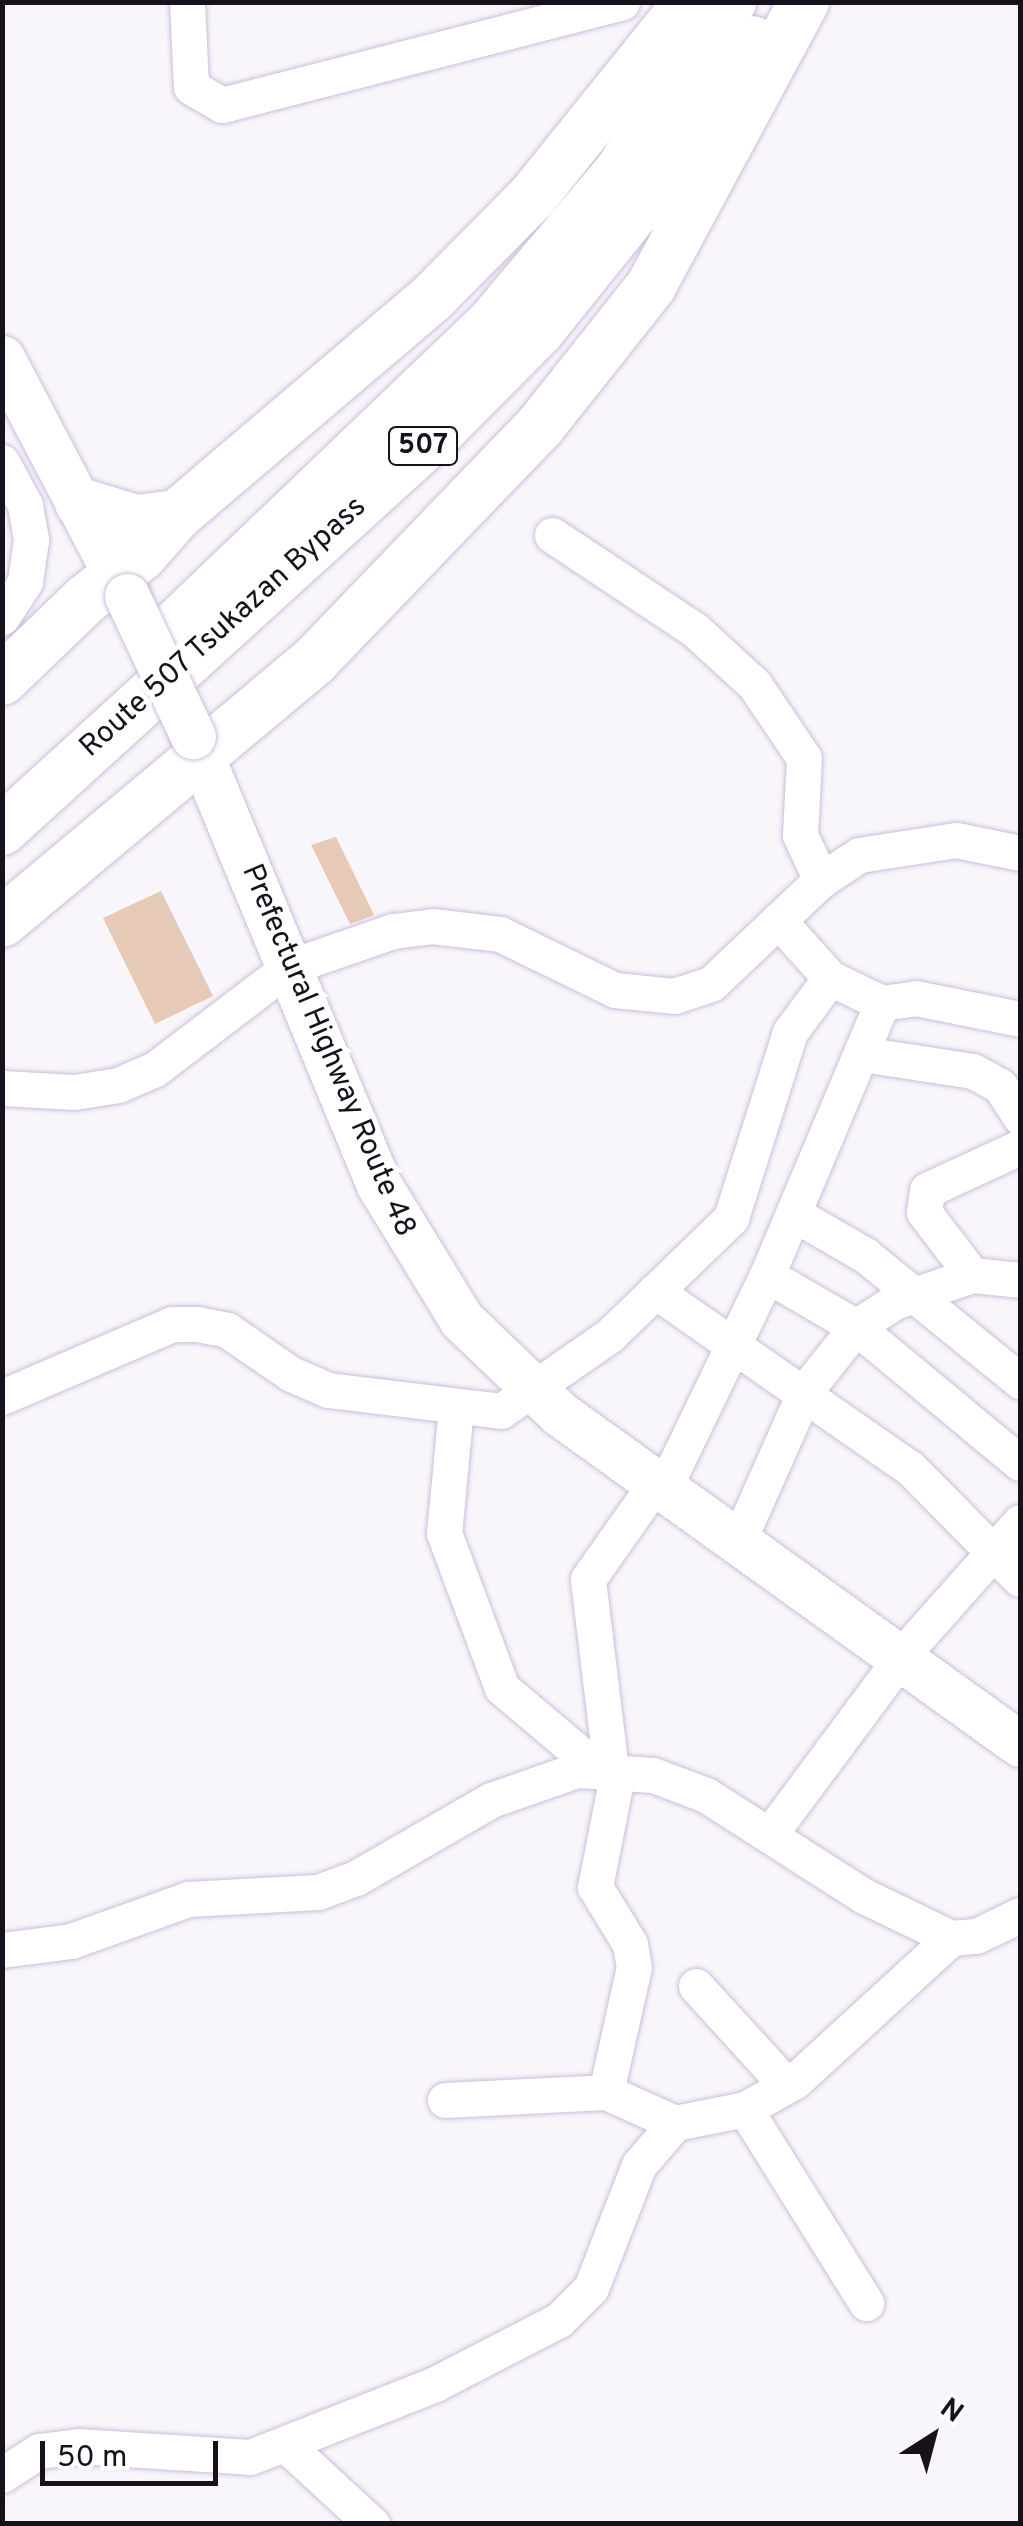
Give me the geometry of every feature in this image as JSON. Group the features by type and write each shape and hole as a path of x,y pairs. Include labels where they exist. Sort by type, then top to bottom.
{"highway":[{"path":"2,680 121,586 176,515 433,297 533,196 689,2"},
{"name":"Route 507 Tsukazan Bypass","path":"2,786 490,326 619,172 732,2"},
{"name":"Route 507 Tsukazan Bypass","path":"2,830 437,434 539,331 657,184 776,2"},
{"path":"2,922 198,747 316,660 541,425 651,286 695,211 804,2"},
{"path":"80,503 136,520 176,515"}],"main road":[{"name":"Prefectural Highway Route 48","path":"2,358 80,503 198,747 379,1185 414,1251 461,1319 532,1391 737,1544 1020,1744"}],"street":[{"path":"188,2 191,86 222,104 622,2"},
{"path":"2,451 41,426"},
{"path":"2,462 24,505 32,540 24,582 2,616"},
{"path":"552,535 695,630 754,684 804,758 800,836 821,880"},
{"path":"2,1088 74,1092 155,1069 289,967 392,931 466,928 532,946 615,990 674,996 710,984 821,880 860,855 910,843 956,840 1020,853"},
{"path":"778,920 830,978 882,1002 916,998 1020,1018"},
{"path":"2,1396 172,1324 197,1324 227,1330 291,1374 328,1390 502,1411 609,1336 731,1218 790,1032 830,978"},
{"path":"606,2092 634,1967 630,1944 595,1888 609,1770 588,1578 659,1487 734,1344 794,1214 882,1002"},
{"path":"862,1054 973,1072 1000,1086 1020,1117"},
{"path":"1002,1283 924,1212 927,1190 1020,1147"},
{"path":"794,1214 918,1294 1020,1382"},
{"path":"767,1275 856,1327 1020,1463"},
{"path":"737,1544 804,1392 856,1327 918,1294 1002,1283"},
{"path":"655,1292 910,1468 1020,1578"},
{"path":"456,1407 444,1533 502,1688 609,1770"},
{"path":"770,1834 899,1660 1020,1522"},
{"path":"2,1950 71,1941 188,1899 318,1892 356,1878 491,1800 576,1770 653,1775 706,1794 864,1896 951,1938 976,1936 1020,1915"},
{"path":"445,2100 606,2092 675,2122 745,2109 786,2085 951,1938"},
{"path":"696,1986 786,2085"},
{"path":"745,2109 866,2303"},
{"path":"2,2475 39,2451 77,2446 250,2457 434,2384 559,2320 591,2288 639,2165 675,2122"},
{"path":"286,2444 372,2524"}],"building":[{"path":"336,837 374,915 350,924 311,845"},
{"path":"161,891 213,996 155,1024 103,918"}]}
